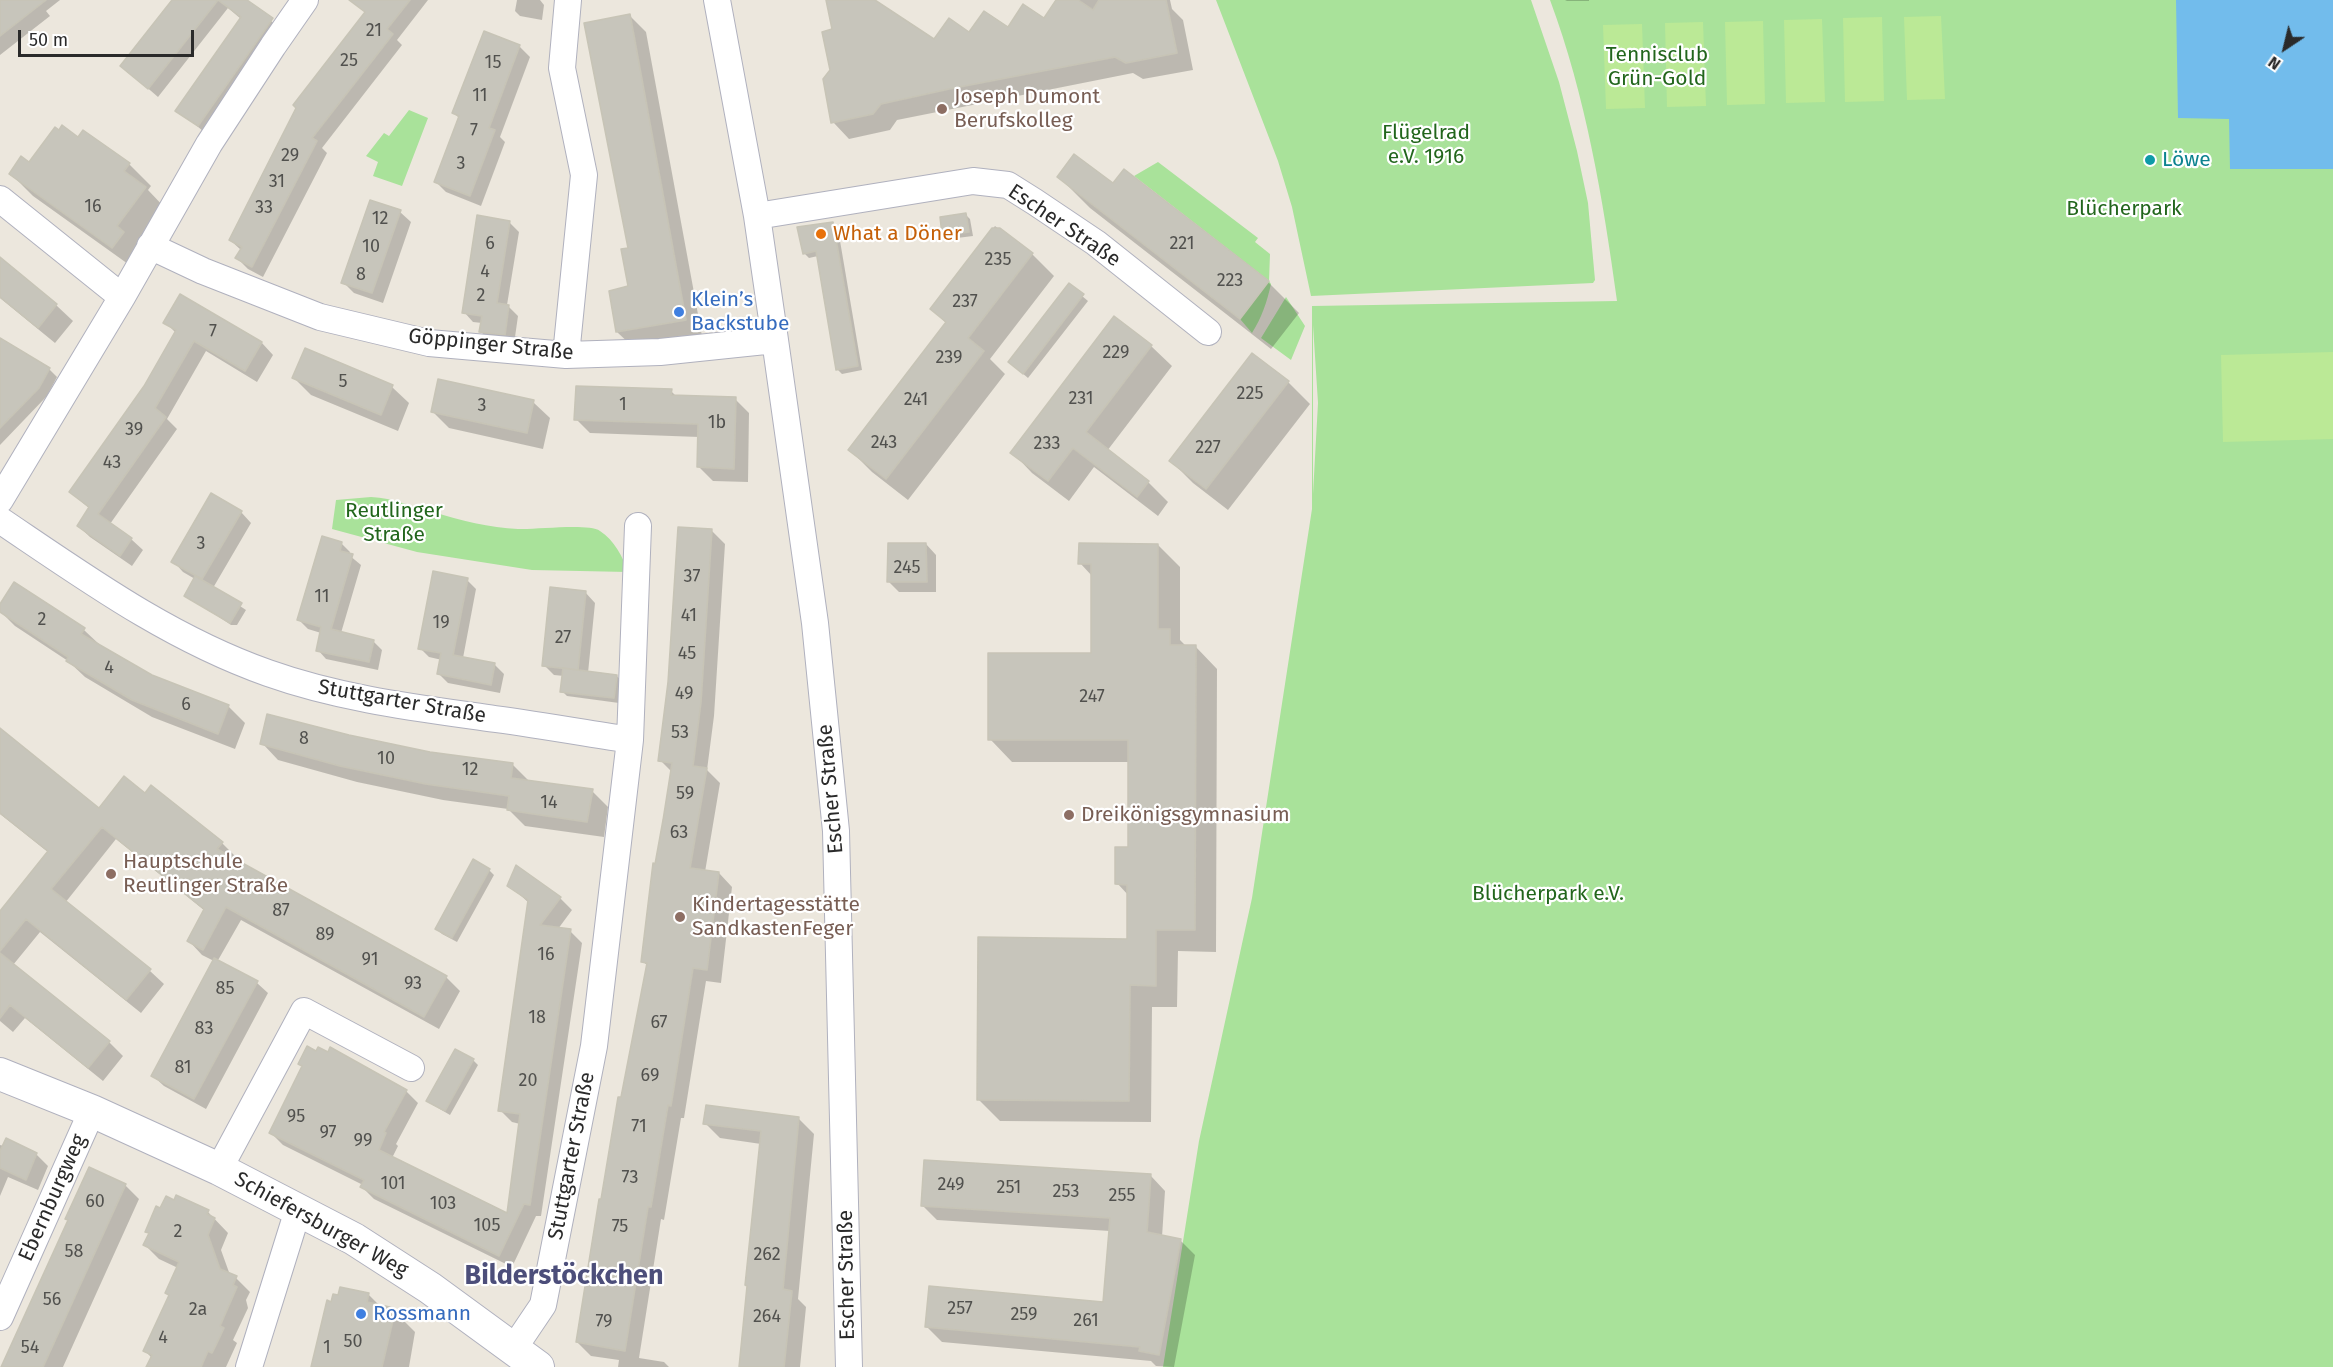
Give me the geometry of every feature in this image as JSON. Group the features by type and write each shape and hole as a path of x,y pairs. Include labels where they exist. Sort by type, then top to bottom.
{"street":[{"path":"0,500 122,297 209,144 305,0"},
{"path":"566,355 584,175 562,68 567,0"},
{"name":"Escher Straße","path":"717,0 757,216 775,339 815,623 836,831 849,1367"},
{"name":"Escher Straße","path":"757,216 973,181 1008,185 1096,243 1208,332"},
{"path":"0,199 122,297"},
{"name":"Göppinger Straße","path":"150,246 203,271 320,317 429,343 566,355 660,352 775,339"},
{"name":"Stuttgarter Straße","path":"0,520 132,609 221,654 267,672 321,690 385,704 630,740"},
{"name":"Stuttgarter Straße","path":"514,1348 543,1305 594,1046 630,740 638,526"},
{"name":"Schiefersburger Weg","path":"219,1169 304,1011 411,1068"},
{"name":"Schiefersburger Weg","path":"0,1074 92,1111 219,1169 363,1245 430,1288 538,1367"},
{"name":"Ebernburgweg","path":"0,1317 92,1111"},
{"path":"249,1367 298,1210"}],"green space":[{"name":"Flügelrad e.V. 1916","path":"1216,0 1531,0 1559,82 1577,151 1588,203 1595,280 1593,283 1311,296 1292,207 1278,161"},
{"path":"1550,0 2333,0 2333,1367 1163,1367 1199,1141 1252,898 1312,509 1312,306 1617,301 1592,149 1563,37","holes":["1313,325 1318,403 1313,494"]},
{"path":"1941,16 1945,99 1907,100 1904,17"},
{"path":"1882,17 1884,101 1845,102 1843,18"},
{"path":"1822,19 1825,102 1786,103 1784,20"},
{"path":"1763,21 1765,104 1727,105 1725,22"},
{"path":"1703,22 1706,106 1667,107 1665,23"},
{"path":"1642,24 1645,108 1606,109 1603,25"},
{"path":"409,110 428,118 402,186 373,176 378,162 366,156 384,133 389,136"},
{"path":"1158,162 1258,238 1255,242 1270,254 1269,281 1134,176"},
{"path":"1269,281 1271,284 1266,303 1252,333 1240,319"},
{"path":"1286,297 1305,326 1291,360 1261,338"},
{"path":"2333,352 2333,439 2223,442 2221,355"},
{"name":"Reutlinger Straße","path":"371,497 395,501 464,521 497,527 518,529 585,527 594,529 600,531 614,544 628,572 532,570 417,552 332,529 336,500"}],"water":[{"path":"2176,0 2333,0 2333,169 2230,169 2229,119 2178,118"}],"building":[{"path":"0,0 46,0 0,36"},
{"path":"172,0 218,0 148,89 120,66"},
{"path":"218,0 247,0 273,18 198,126 175,111 241,17"},
{"path":"349,0 410,0 387,29 393,34 312,138 317,141 252,267 235,258 242,247 229,240 296,108 293,105 365,12"},
{"path":"826,0 875,0 934,39 949,18 969,32 984,11 1008,27 1023,4 1044,18 1056,0 1078,0 1093,10 1099,0 1166,0 1177,53 1126,63 1115,57 949,89 881,104 873,114 831,123 823,79 830,70 822,32 832,29"},
{"path":"630,14 686,320 616,332 609,291 628,286 621,249 628,248 584,23"},
{"path":"484,31 520,45 489,128 495,130 470,196 434,182 459,116 452,113"},
{"path":"62,125 78,137 83,130 130,163 124,171 146,187 117,226 124,232 112,248 9,174 21,156 29,162 55,127 59,130"},
{"path":"1074,154 1113,183 1124,169 1269,281 1240,319 1057,177"},
{"path":"370,200 401,210 372,293 341,283"},
{"path":"966,213 969,232 942,235 940,217"},
{"path":"477,215 510,221 497,303 509,305 505,335 479,332 482,316 462,313"},
{"path":"833,222 858,366 836,370 816,251 803,254 797,227"},
{"path":"992,228 1000,228 1033,253 968,338 984,351 886,479 848,450 946,322 930,309"},
{"path":"0,257 57,304 38,328 0,297"},
{"path":"1069,283 1084,294 1023,374 1008,362"},
{"path":"180,294 262,342 245,371 194,341 155,408 166,417 98,514 132,538 120,556 77,526 89,507 69,492 144,386 176,330 163,323"},
{"path":"1114,316 1152,345 1086,432 1149,481 1137,497 1073,448 1048,481 1010,453"},
{"path":"0,338 50,368 39,388 0,428"},
{"path":"305,348 393,385 381,415 292,378"},
{"path":"1252,353 1289,381 1206,489 1169,461"},
{"path":"438,379 534,400 527,433 431,412"},
{"path":"576,386 672,389 671,395 736,397 734,469 697,467 698,424 574,420"},
{"path":"211,493 242,511 202,579 171,562"},
{"path":"678,527 712,529 701,702 693,766 707,768 690,868 719,872 707,970 693,968 671,1106 668,1105 651,1207 648,1207 625,1351 576,1342 618,1097 621,1097 647,963 641,962 653,863 655,864 672,763 658,761 668,682"},
{"path":"322,536 342,542 340,551 353,554 331,629 374,640 369,662 316,651 321,627 297,620"},
{"path":"888,543 926,543 927,582 887,582"},
{"path":"1079,543 1158,544 1158,629 1170,629 1170,645 1196,645 1195,930 1156,930 1156,986 1130,985 1129,1101 977,1100 978,937 1127,939 1127,885 1115,884 1115,847 1128,847 1128,740 988,740 988,653 1091,653 1091,564 1078,564"},
{"path":"433,571 468,578 453,655 495,663 491,685 437,674 441,653 418,649"},
{"path":"195,576 242,603 230,623 184,596"},
{"path":"14,582 85,628 81,634 152,675 229,705 218,734 132,700 66,661 68,657 0,612 0,604"},
{"path":"550,587 586,591 578,670 542,666"},
{"path":"563,668 617,675 614,698 560,692"},
{"path":"267,714 349,735 430,752 513,763 511,778 593,789 587,822 507,810 509,796 426,784 340,766 260,744"},
{"path":"0,728 99,808 124,776 145,793 151,785 223,842 217,849 447,976 424,1017 226,907 203,950 187,941 204,909 102,827 51,889 151,969 126,1000 26,919 0,951 0,911 48,851 0,813"},
{"path":"473,859 490,869 452,938 435,929"},
{"path":"516,865 561,897 540,925 571,929 530,1205 524,1204 499,1256 360,1187 364,1180 269,1133 302,1066 298,1064 307,1046 316,1051 318,1047 328,1052 330,1047 407,1090 384,1132 386,1133 379,1150 507,1213 520,1114 498,1111 528,900 507,886"},
{"path":"0,953 110,1041 88,1068 10,1005 0,1018"},
{"path":"214,958 258,981 194,1099 151,1076"},
{"path":"455,1049 474,1059 445,1111 426,1101"},
{"path":"706,1105 799,1117 783,1289 792,1291 784,1367 739,1367 761,1131 703,1124"},
{"path":"6,1138 37,1153 26,1180 0,1168 0,1151"},
{"path":"924,1160 1151,1174 1147,1232 1181,1239 1159,1355 1139,1351 1140,1347 925,1327 929,1286 1103,1302 1110,1218 921,1206"},
{"path":"89,1167 126,1184 43,1367 1,1367 68,1220 65,1219"},
{"path":"176,1195 209,1210 207,1214 215,1218 208,1235 220,1269 237,1276 233,1285 237,1287 220,1326 224,1328 212,1353 208,1351 201,1367 146,1367 152,1355 143,1351 169,1295 165,1293 179,1262 143,1245 149,1233 145,1232 156,1206 160,1208 166,1196 174,1200"},
{"path":"340,1287 369,1293 367,1302 394,1308 382,1367 311,1367 327,1300 331,1302 333,1294 338,1295"}],"place":[{"name":"Joseph Dumont Berufskolleg","path":"942,109"},
{"name":"Löwe","path":"2150,160"},
{"name":"What a Döner","path":"821,234"},
{"name":"Klein’s Backstube","path":"679,312"},
{"name":"Dreikönigsgymnasium","path":"1069,815"},
{"name":"Hauptschule Reutlinger Straße","path":"111,874"},
{"name":"Kindertagesstätte SandkastenFeger","path":"680,917"},
{"name":"Rossmann","path":"361,1314"}],"district":[{"name":"Bilderstöckchen","path":"564,1276"}],"park label":[{"name":"Tennisclub Grün-Gold","path":"1657,67"},
{"name":"Blücherpark","path":"2124,209"},
{"name":"Blücherpark e.V.","path":"1548,894"}]}
